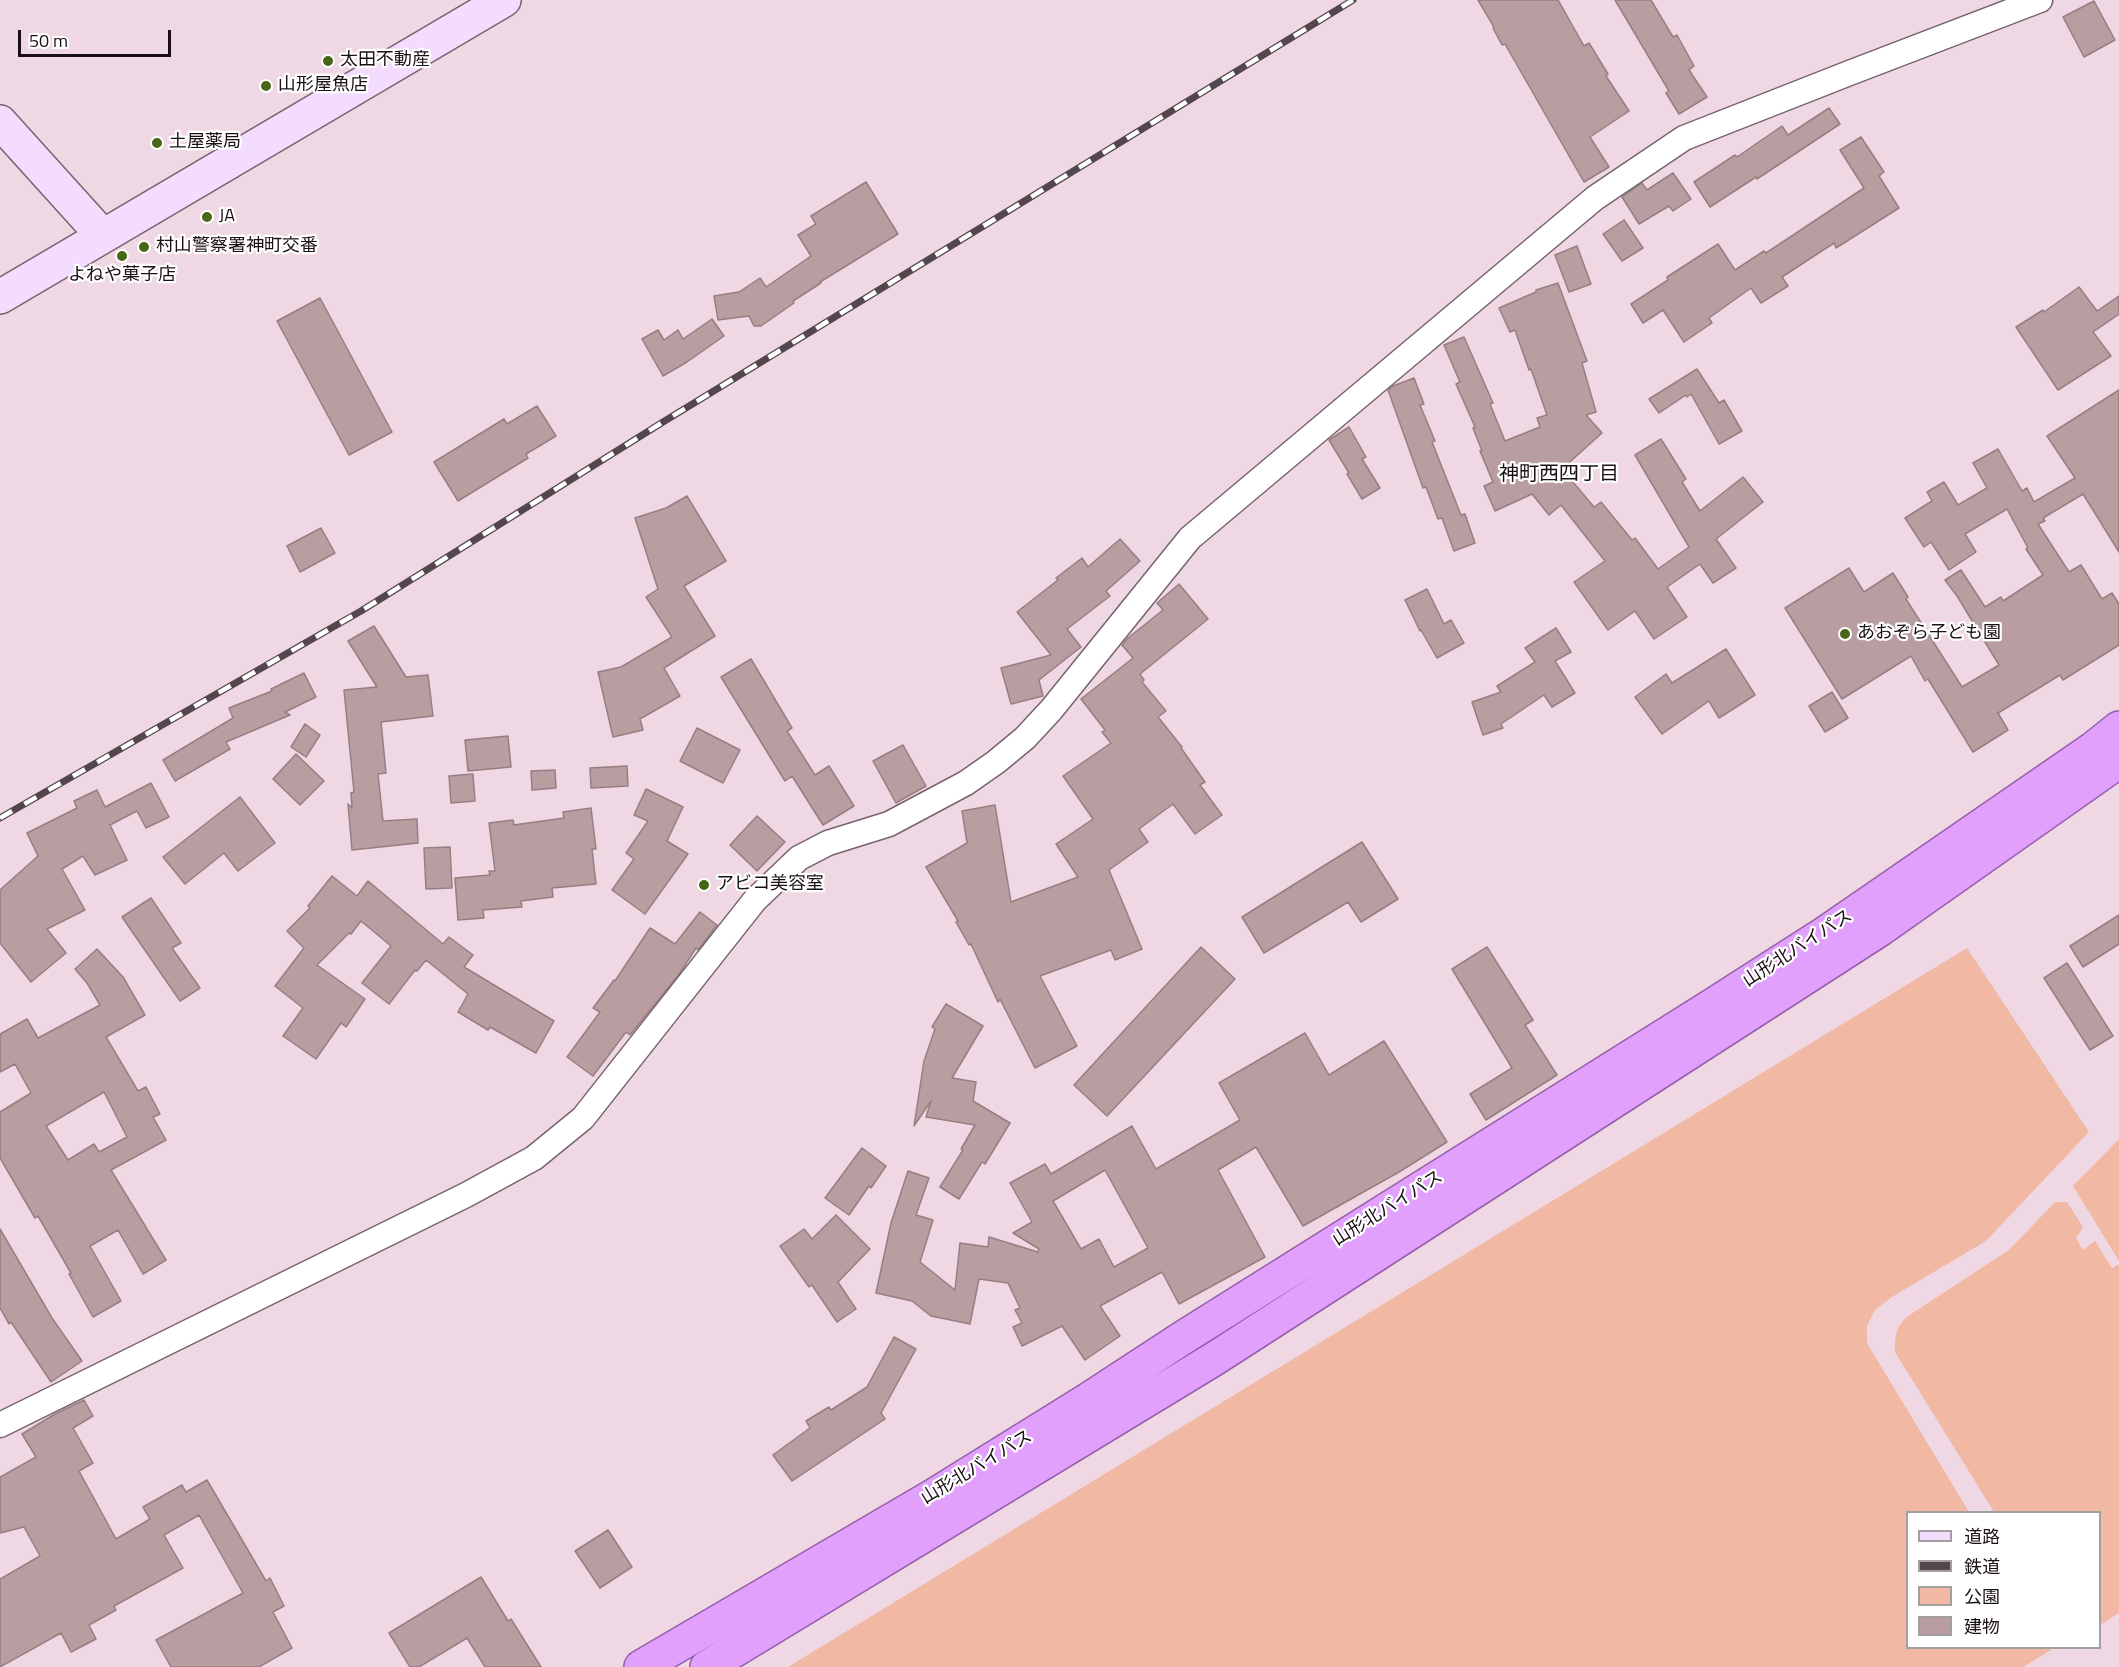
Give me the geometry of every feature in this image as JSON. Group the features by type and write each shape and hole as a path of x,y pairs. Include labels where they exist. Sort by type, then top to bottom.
{"highway":[{"name":"山形北バイパス","path":"641,1667 933,1496 1710,1007 1903,879 2094,748 2119,728"},
{"name":"山形北バイパス","path":"707,1667 1214,1359 1879,930 2119,761"}],"main road":[{"path":"0,297 504,0"},
{"path":"0,122 103,236"}],"street":[{"path":"0,1425 466,1195 534,1158 583,1118 755,900 800,858 828,843 889,824 966,783 1025,738 1051,710 1190,538 1594,198 1684,138 2040,0"}],"green space":[{"path":"1967,948 2089,1132 1986,1241 1892,1297 1875,1310 1867,1326 1867,1343 1968,1511 1906,1511 1906,1649 2051,1650 2023,1667 788,1667"},
{"path":"2119,1139 2119,1261 2073,1186"},
{"path":"2055,1202 2067,1202 2083,1227 2076,1238 2083,1250 2095,1241 2112,1268 2119,1264 2119,1613 2101,1624 2101,1511 1993,1511 1895,1352 1897,1332 1908,1316 2009,1250"}],"building":[{"path":"1478,0 1558,0 1584,46 1589,43 1608,74 1606,76 1629,111 1590,137 1609,167 1584,182 1505,44 1502,45"},
{"path":"1615,0 1651,0 1673,37 1677,35 1694,66 1689,70 1707,97 1679,114 1666,93 1669,91"},
{"path":"2094,1 2115,40 2084,57 2063,17"},
{"path":"1829,108 1840,124 1710,207 1694,182 1735,155 1737,157 1782,126 1788,135"},
{"path":"1861,137 1884,172 1879,176 1899,208 1836,248 1834,243 1782,277 1788,286 1761,303 1751,288 1709,318 1712,323 1684,342 1663,310 1643,323 1631,304 1718,244 1735,270 1764,251 1766,253 1864,188 1840,150"},
{"path":"1673,173 1691,199 1673,211 1669,206 1639,224 1622,197 1642,183 1647,190"},
{"path":"866,182 898,234 820,282 761,326 754,326 749,316 718,320 714,296 739,292 760,278 766,287 811,256 798,235 816,224 811,216"},
{"path":"1624,220 1643,248 1622,261 1603,234"},
{"path":"1577,246 1591,284 1569,292 1555,255"},
{"path":"1558,283 1587,361 1582,363 1596,412 1586,415 1602,433 1562,469 1594,507 1601,502 1632,540 1635,538 1658,569 1689,547 1635,455 1661,439 1686,479 1682,482 1700,511 1743,477 1763,502 1716,539 1736,568 1713,583 1700,564 1667,587 1687,617 1654,639 1635,611 1608,630 1574,582 1605,561 1561,505 1549,515 1532,494 1495,511 1484,486 1493,482 1480,451 1482,451 1473,428 1475,427 1456,384 1460,382 1444,345 1464,337 1493,403 1490,404 1505,441 1540,427 1537,418 1547,415 1515,330 1510,332 1499,308 1536,290"},
{"path":"2079,287 2097,311 2119,296 2119,314 2093,332 2111,356 2058,390 2016,327 2043,310 2044,312"},
{"path":"320,298 392,432 349,455 277,321"},
{"path":"712,319 724,336 663,376 642,339 658,330 664,340 678,330 683,339"},
{"path":"1697,369 1719,403 1724,400 1742,431 1719,444 1691,394 1659,413 1649,399"},
{"path":"1414,378 1424,404 1420,405 1435,441 1432,442 1461,515 1465,514 1475,543 1454,551 1442,518 1438,519 1426,487 1423,488 1388,390"},
{"path":"2119,390 2119,552 2083,494 2043,518 2045,521 2038,524 2069,572 2081,565 2102,599 2112,593 2119,604 2119,645 2063,680 2060,675 1998,713 2008,730 1973,752 1928,679 1925,681 1911,656 1842,699 1785,608 1849,568 1864,592 1893,573 1908,597 1906,599 1962,687 1999,665 1945,580 1961,570 1985,607 2001,597 2003,601 2043,575 2026,549 2028,548 2007,509 1965,534 1976,552 1949,570 1931,542 1924,547 1905,518 1932,501 1927,492 1944,482 1958,505 1987,488 1973,463 1998,449 2022,491 2027,488 2034,502 2075,478 2047,436"},
{"path":"537,406 556,436 526,454 528,458 458,501 434,462 504,419 507,424"},
{"path":"1349,427 1366,457 1362,459 1380,488 1362,499 1329,440"},
{"path":"687,496 726,561 684,586 715,636 664,668 680,696 640,719 643,730 613,737 598,672 621,667 672,637 646,597 658,589 635,518 666,508"},
{"path":"321,528 335,553 300,572 287,546"},
{"path":"1120,539 1140,561 1106,591 1110,596 1067,629 1081,647 1039,680 1043,696 1011,704 1001,668 1051,655 1017,612 1082,558 1088,567"},
{"path":"1179,584 1208,619 1140,674 1144,680 1142,682 1166,711 1158,717 1182,747 1205,782 1200,785 1222,815 1195,834 1173,804 1139,829 1148,842 1109,870 1142,949 1115,960 1111,950 1040,976 1077,1046 1035,1068 1000,999 998,1002 971,944 969,945 956,922 958,921 926,867 967,843 962,811 995,805 1011,902 1078,877 1056,844 1093,819 1063,776 1111,743 1102,732 1105,730 1081,699 1133,658 1122,645 1163,610 1157,603"},
{"path":"1427,589 1444,624 1451,620 1464,643 1437,658 1420,631 1405,600"},
{"path":"374,626 406,677 428,675 433,716 381,722 386,773 378,774 383,821 417,819 418,843 352,850 348,804 352,808 351,793 354,792 344,690 377,687 348,641"},
{"path":"1556,628 1571,652 1555,661 1575,693 1552,707 1544,695 1501,724 1503,728 1483,735 1472,702 1501,692 1497,686 1535,662 1525,648"},
{"path":"1726,649 1755,695 1719,718 1709,701 1662,734 1635,697 1666,674 1672,683"},
{"path":"751,659 792,728 787,731 815,775 829,766 854,806 823,825 792,776 785,781 721,677"},
{"path":"304,673 316,697 285,712 290,715 226,742 230,749 175,781 163,760 233,718 229,708 272,691 271,689"},
{"path":"1832,692 1848,718 1825,732 1809,706"},
{"path":"305,724 320,735 306,757 291,747"},
{"path":"697,728 740,750 723,783 680,761"},
{"path":"508,736 511,767 468,771 465,740"},
{"path":"903,745 926,786 896,803 873,761"},
{"path":"296,754 324,781 300,805 273,779"},
{"path":"627,766 628,786 591,788 590,768"},
{"path":"555,770 556,788 532,790 531,771"},
{"path":"473,774 475,801 451,803 449,776"},
{"path":"151,783 169,817 146,828 137,811 110,825 127,860 95,875 83,856 62,869 85,910 47,929 66,953 31,982 0,943 0,890 38,856 27,833 77,808 74,801 97,790 105,807"},
{"path":"646,789 683,807 667,841 688,854 645,914 612,890 634,859 626,853 648,821 634,815"},
{"path":"240,797 275,843 238,871 224,853 185,884 163,857"},
{"path":"591,808 596,849 592,849 596,884 552,888 553,897 521,901 522,907 483,910 484,918 458,920 455,878 490,875 489,871 495,871 489,823 513,820 514,825 564,818 563,812"},
{"path":"757,816 785,842 757,871 730,845"},
{"path":"1362,842 1398,899 1361,922 1348,902 1264,953 1242,917"},
{"path":"450,847 452,888 426,889 424,848"},
{"path":"332,876 357,896 368,881 443,944 449,937 473,955 464,967 554,1021 536,1053 490,1027 488,1030 458,1012 468,994 426,960 417,971 415,970 389,1004 362,983 391,946 361,921 351,934 349,933 317,965 365,999 346,1027 341,1023 316,1059 283,1036 303,1008 275,986 304,948 287,931 310,908 308,906"},
{"path":"151,898 181,943 172,948 200,988 180,1001 122,917"},
{"path":"700,912 717,925 698,950 696,948 680,973 630,1035 626,1032 593,1076 567,1057 600,1012 593,1008 615,981 650,928 675,944"},
{"path":"2119,915 2119,944 2083,967 2070,946"},
{"path":"1201,947 1235,979 1107,1116 1074,1085"},
{"path":"1487,947 1533,1020 1525,1025 1557,1075 1486,1120 1470,1094 1512,1068 1452,969"},
{"path":"97,949 123,977 145,1015 106,1037 138,1091 146,1087 160,1114 153,1117 166,1140 111,1170 166,1260 143,1274 118,1230 90,1246 121,1301 93,1317 38,1216 35,1218 0,1158 0,1112 31,1093 15,1064 0,1072 0,1034 27,1019 38,1038 100,1005 87,983 75,969","holes":["104,1092 127,1137 99,1152 94,1144 68,1160 46,1126"]},
{"path":"2067,963 2113,1036 2090,1050 2044,978"},
{"path":"946,1004 983,1026 952,1078 976,1082 973,1101 1010,1123 985,1164 982,1162 959,1199 940,1187 963,1150 961,1149 975,1125 926,1117 931,1101 914,1126 924,1061 935,1029 932,1027"},
{"path":"1305,1033 1329,1075 1384,1041 1447,1142 1303,1226 1256,1147 1218,1170 1265,1257 1179,1304 1162,1272 1100,1306 1120,1336 1085,1360 1062,1326 1022,1346 1013,1327 1022,1323 1015,1310 1020,1308 1008,1283 979,1279 970,1324 931,1316 912,1301 876,1293 891,1223 908,1171 929,1178 916,1215 933,1220 920,1262 955,1290 960,1243 988,1247 989,1237 1038,1252 1039,1249 1013,1233 1032,1222 1010,1183 1045,1164 1051,1174 1132,1126 1156,1169 1240,1120 1219,1083","holes":["1105,1170 1148,1248 1114,1267 1099,1239 1081,1249 1053,1201"]},
{"path":"862,1148 886,1166 849,1215 825,1198"},
{"path":"836,1215 870,1249 838,1282 856,1309 837,1322 812,1285 809,1287 780,1246 804,1229 812,1239"},
{"path":"0,1229 52,1318 82,1361 51,1382 0,1308"},
{"path":"894,1337 916,1349 881,1413 885,1419 792,1481 773,1455 810,1428 806,1421 829,1407 831,1410 867,1387"},
{"path":"84,1400 93,1416 73,1428 93,1463 79,1471 116,1539 150,1519 143,1507 182,1485 186,1492 207,1480 266,1581 270,1578 284,1606 273,1612 292,1648 259,1667 171,1667 156,1640 243,1593 199,1515 164,1535 183,1568 114,1606 116,1610 89,1625 96,1639 71,1652 61,1633 0,1667 0,1579 40,1556 24,1527 0,1533 0,1477 36,1457 22,1434"},
{"path":"608,1530 632,1567 600,1588 575,1551"},
{"path":"481,1577 508,1621 511,1619 541,1667 485,1667 467,1638 419,1667 410,1667 389,1633"}],"railway":[{"path":"0,818 361,611 663,422 1353,0"}],"place":[{"name":"太田不動産","path":"328,61"},
{"name":"山形屋魚店","path":"266,86"},
{"name":"土屋薬局","path":"157,143"},
{"name":"JA","path":"207,217"},
{"name":"村山警察署神町交番","path":"144,247"},
{"name":"よねや菓子店","path":"122,256"},
{"name":"あおぞら子ども園","path":"1845,634"},
{"name":"アビコ美容室","path":"704,885"}],"district":[{"name":"神町西四丁目","path":"1559,475"}]}
